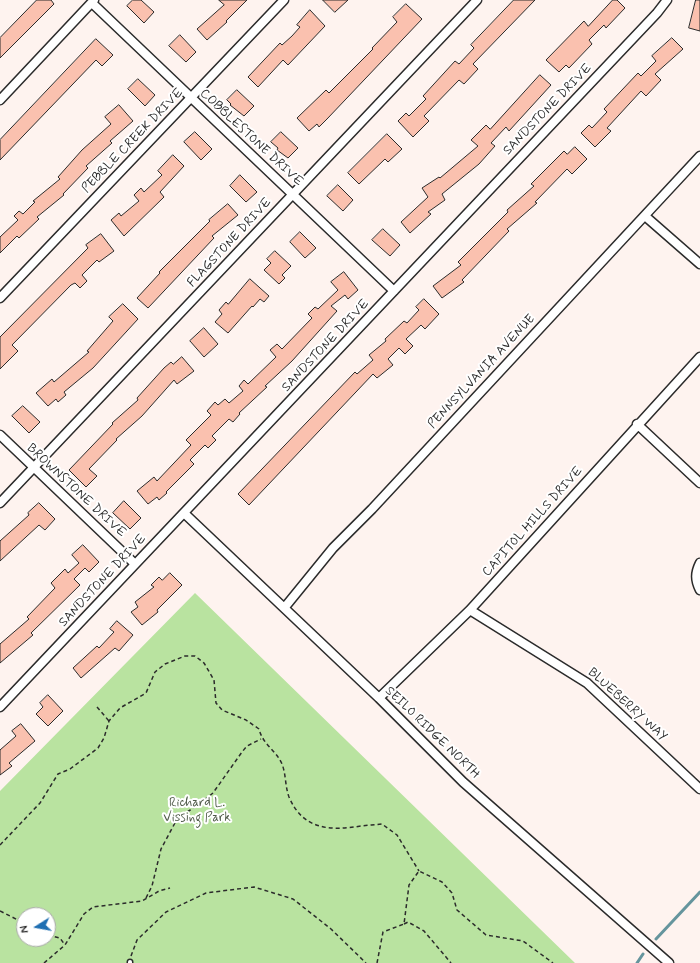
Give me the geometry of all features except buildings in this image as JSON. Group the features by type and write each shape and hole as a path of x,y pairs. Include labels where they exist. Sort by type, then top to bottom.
{"street":[{"name":"PEBBLE CREEK DRIVE","path":"0,298 284,0"},
{"name":"FLAGSTONE DRIVE","path":"0,503 477,0"},
{"name":"SANDSTONE DRIVE","path":"0,707 652,18 667,0"},
{"name":"COBBLESTONE DRIVE","path":"93,1 190,98 394,291"},
{"path":"0,100 93,1"},
{"name":"PENNSYLVANIA AVENUE","path":"285,607 357,522 377,504 700,156"},
{"path":"645,216 700,264"},
{"name":"CAPITOL HILLS DRIVE","path":"379,698 470,610 637,424 700,357"},
{"path":"637,424 700,483"},
{"name":"BROWNSTONE DRIVE","path":"0,436 135,564"},
{"name":"SEILO RIDGE NORTH","path":"184,513 285,607 464,782 669,963"},
{"path":"700,563 696,572 697,583 700,590"},
{"name":"BLUEBERRY WAY","path":"470,610 587,683 700,789"}],"path":[{"path":"0,845 40,803 58,774 70,769 98,748 104,738 110,721 120,708 146,693 156,672 165,664 185,656 195,656 204,663 211,673 214,680 216,703 222,710 240,717 259,729 261,739 281,762 290,798 302,816 312,824 323,828 338,830 382,824 397,835 416,863 419,871 442,882 452,892 457,910 486,935 523,941 553,963"},
{"path":"97,708 110,721"},
{"path":"146,898 152,886 161,849 176,821 180,816 197,806 213,793 247,746 261,739"},
{"path":"404,924 409,885 419,871"},
{"path":"130,962 137,940 166,912 206,893 254,887 293,900 331,929 366,963"},
{"path":"44,963 65,945 84,914 93,907 142,901 159,891 170,888"},
{"path":"0,910 16,919"},
{"path":"377,963 383,932 408,922 424,931 451,963"},
{"path":"56,937 60,938 65,945"}],"green space":[{"name":"Richard L. Vissing Park","path":"195,593 575,963 0,963 0,791"}],"waterway":[{"path":"656,939 700,892"},
{"path":"637,963 643,954"}]}
